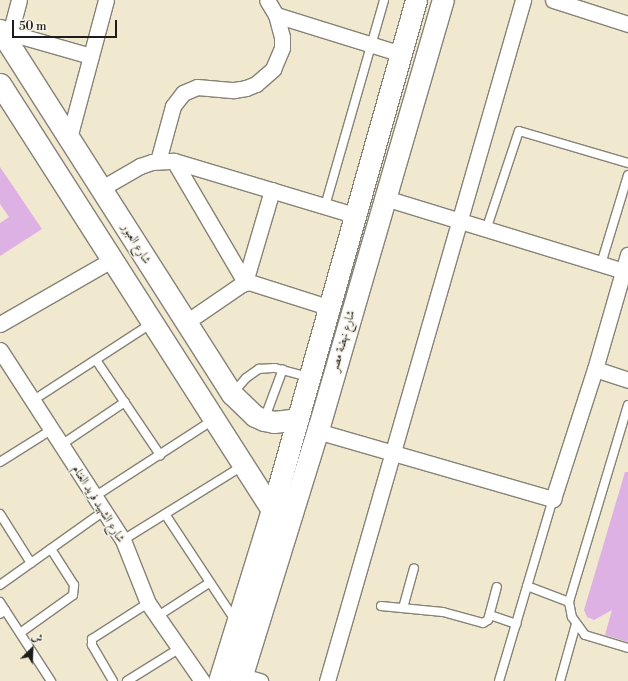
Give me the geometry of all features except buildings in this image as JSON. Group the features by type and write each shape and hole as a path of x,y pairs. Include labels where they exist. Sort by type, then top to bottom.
{"street":[{"path":"19,0 6,35 91,56"},
{"path":"69,138 106,0"},
{"path":"158,161 173,106 183,93 197,87 234,90 246,88 256,84 273,69 282,48 282,37 276,15 267,0"},
{"name":"شارع نهضة مصر","path":"219,681 238,624 272,510 328,307 416,0"},
{"name":"شارع نهضة مصر","path":"247,679 317,431 443,0"},
{"path":"327,681 391,453 523,0"},
{"path":"553,0 628,24"},
{"path":"276,15 401,54"},
{"name":"شارع العبور","path":"6,35 157,279 232,394 255,416 264,420"},
{"path":"1,88 135,293 272,510"},
{"path":"102,188 140,166 158,161 174,161 354,215"},
{"path":"174,161 245,282"},
{"path":"186,323 245,282 272,190"},
{"path":"385,198 624,271"},
{"path":"317,431 553,499 595,369 628,255"},
{"path":"0,324 113,259"},
{"path":"135,293 157,279"},
{"path":"245,282 256,283 328,307"},
{"name":"شارع الشهيد فريد الغنام","path":"0,350 123,540 148,603 202,681"},
{"path":"595,369 628,380"},
{"path":"264,420 274,422 298,419"}],"lane":[{"path":"325,206 384,0"},
{"path":"486,230 518,131 628,163"},
{"path":"601,264 628,175"},
{"path":"32,401 153,323"},
{"path":"96,360 160,455"},
{"path":"232,394 246,378 259,369 283,370 309,378"},
{"path":"264,420 283,370"},
{"path":"61,445 125,402"},
{"path":"628,405 569,602 576,624 585,635 628,648"},
{"path":"94,496 214,420"},
{"path":"0,462 51,430"},
{"path":"123,540 244,464"},
{"path":"499,681 553,499"},
{"path":"0,585 104,511"},
{"path":"0,514 31,563"},
{"path":"165,514 209,583 238,624"},
{"path":"20,633 73,595 74,585 51,549"},
{"path":"403,608 414,568"},
{"path":"158,616 209,583"},
{"path":"527,586 569,602"},
{"path":"381,606 443,612 483,623 487,621 490,615 498,587"},
{"path":"0,602 2,612 20,633 51,681"},
{"path":"113,681 91,641 148,603"},
{"path":"490,615 516,624"},
{"path":"560,681 576,624"},
{"path":"127,681 180,648"}]}
